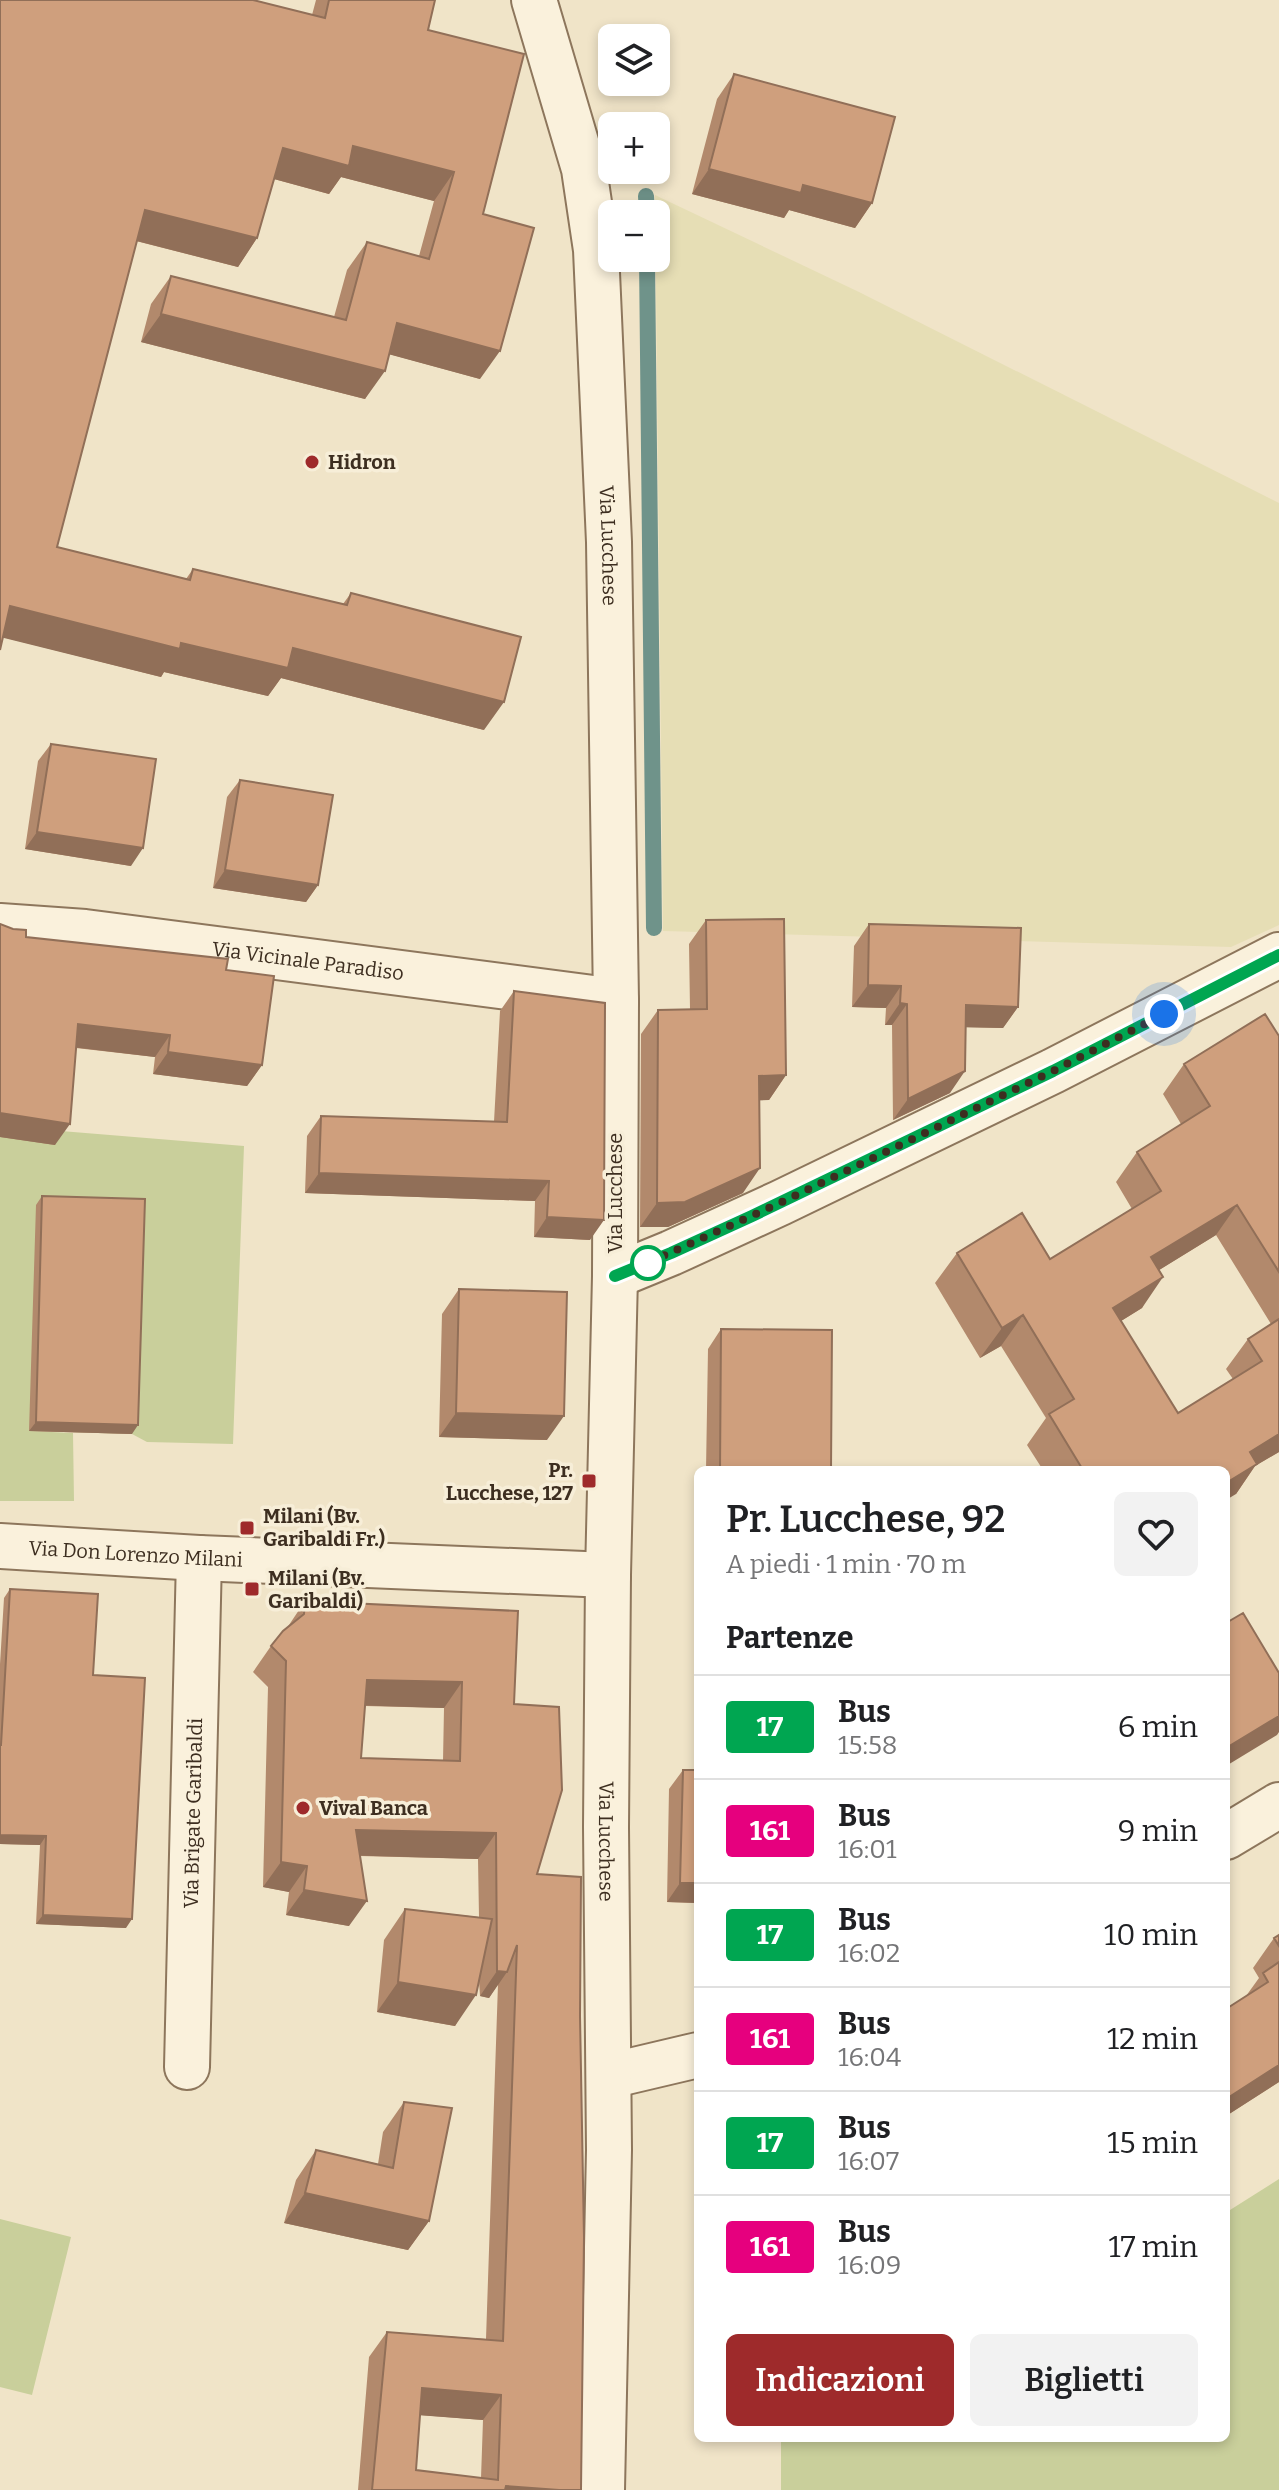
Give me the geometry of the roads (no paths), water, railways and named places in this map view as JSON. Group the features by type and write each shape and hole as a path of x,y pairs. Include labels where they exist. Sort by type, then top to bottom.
{"street":[{"name":"Via Lucchese","path":"534,0 584,169 596,250 609,542 616,1001 606,1827 609,2076 602,2490"},
{"name":"Via Vicinale Paradiso","path":"0,926 85,932 616,1001"},
{"path":"615,1276 752,1216 1053,1071 1279,955"},
{"name":"Via Don Lorenzo Milani","path":"0,1546 199,1558 608,1575"},
{"name":"Via Brigate Garibaldi","path":"187,2067 199,1558"},
{"path":"1230,1835 1279,1805"},
{"path":"609,2076 694,2056"}],"waterway":[{"path":"646,196 646,200"},
{"path":"647,272 654,928"}],"place":[{"name":"Hidron","path":"312,462"},
{"name":"Pr. Lucchese, 127","path":"589,1481"},
{"name":"Milani (Bv. Garibaldi Fr.)","path":"247,1528"},
{"name":"Milani (Bv. Garibaldi)","path":"252,1589"},
{"name":"Vival Banca","path":"303,1808"}]}
